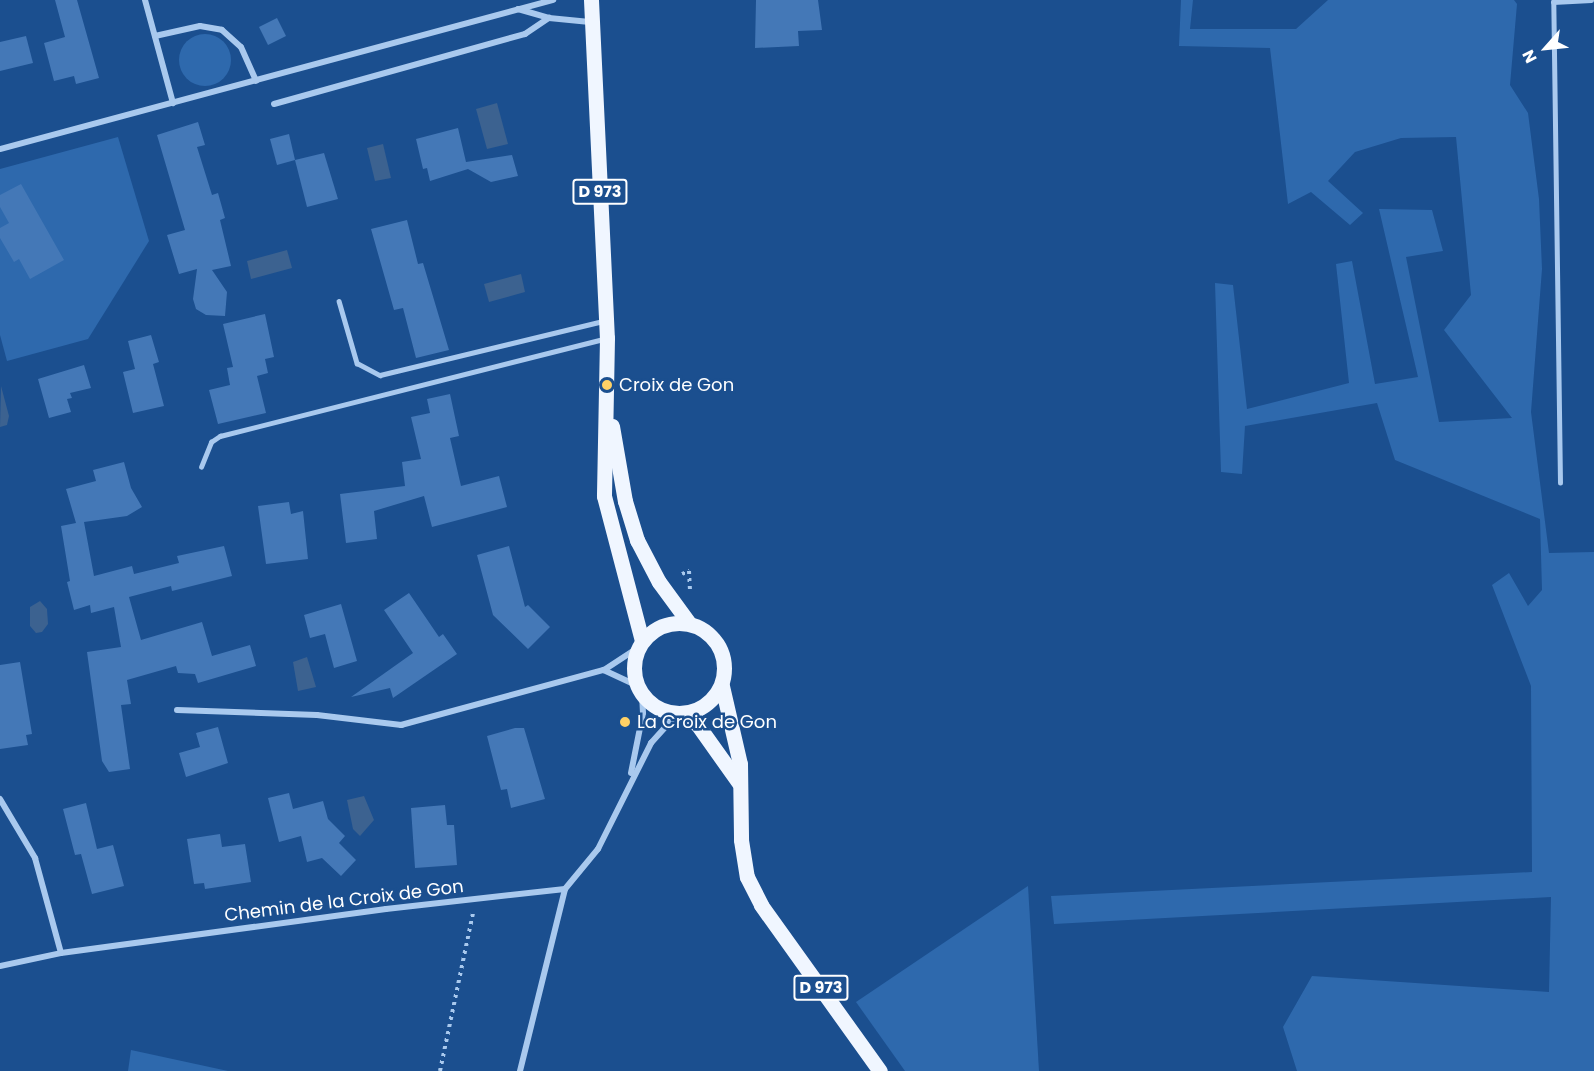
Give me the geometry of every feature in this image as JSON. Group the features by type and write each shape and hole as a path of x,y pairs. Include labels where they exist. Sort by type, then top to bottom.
{"main road":[{"name":"D 973","path":"591,0 607,338 604,496 640,644"},
{"name":"D 973","path":"607,385 616,458 637,540 658,582 689,623"},
{"path":"679,713 705,706 722,686 723,655 716,640 689,623 663,625 640,644 634,673 640,690 657,708 679,713 697,724 739,783"},
{"name":"D 973","path":"722,686 737,747 741,840 747,877 761,905 880,1071"}],"street":[{"path":"145,0 172,103"},
{"path":"0,149 554,0"},
{"path":"517,9 549,18 592,22"},
{"path":"274,104 525,34 549,18"},
{"path":"155,36 200,26 222,30 241,47 256,81"},
{"path":"177,710 317,716 401,725 604,670 640,644"},
{"path":"604,670 640,690 643,713 630,779"},
{"path":"520,1071 565,889 598,849 630,779 651,743 679,713"},
{"path":"0,799 32,851 61,953"},
{"name":"Chemin de la Croix de Gon","path":"0,966 61,953 565,889"}],"lane":[{"path":"1560,483 1553,2 1591,0"},
{"path":"339,301 357,363 380,375 606,320"},
{"path":"201,467 211,442 220,436 607,338"}],"path":[{"path":"682,574 688,571"},
{"path":"440,1071 473,915"}],"shaded area":[{"path":"1181,0 1193,0 1190,29 1296,29 1328,0 1514,0 1517,4 1510,85 1528,113 1539,199 1542,269 1531,412 1549,553 1594,552 1594,1071 1297,1071 1283,1027 1312,976 1549,992 1551,897 1054,924 1051,896 1532,872 1531,686 1492,585 1509,573 1528,606 1542,590 1540,519 1395,460 1377,403 1245,426 1242,474 1221,472 1215,283 1233,285 1247,409 1349,383 1336,264 1352,261 1375,384 1418,377 1379,209 1432,210 1443,251 1406,257 1439,422 1512,418 1444,330 1471,295 1456,137 1401,138 1355,152 1328,181 1363,213 1350,225 1311,192 1288,204 1270,48 1179,46"},
{"path":"205,34 215,36 223,42 229,50 231,60 229,70 223,78 215,84 205,86 195,84 187,78 181,70 179,60 181,50 187,42 195,36"},
{"path":"497,103 508,144 487,149 476,109"},
{"path":"118,137 149,241 88,339 7,361 0,335 0,169"},
{"path":"383,144 391,178 375,181 367,148"},
{"path":"287,250 292,268 251,279 247,261"},
{"path":"521,274 525,292 489,302 484,284"},
{"path":"1,386 9,416 7,425 0,427"},
{"path":"40,601 47,609 48,624 42,632 36,633 30,626 30,607"},
{"path":"307,657 316,687 298,691 293,662"},
{"path":"364,796 374,820 360,836 353,829 347,800"},
{"path":"1028,886 1039,1071 905,1071 856,1002"},
{"path":"131,1050 228,1071 128,1071"}],"building":[{"path":"55,0 77,0 99,78 76,84 74,76 54,81 44,43 65,37"},
{"path":"756,0 818,0 822,30 798,31 799,46 755,48"},
{"path":"277,18 286,36 268,45 259,27"},
{"path":"26,36 33,63 0,71 0,42"},
{"path":"198,122 205,145 197,147 212,195 218,193 225,218 220,220 231,266 212,270 227,292 225,316 206,315 196,309 193,299 197,269 179,274 167,235 185,230 157,135"},
{"path":"458,128 466,162 512,155 518,176 491,182 468,169 430,181 427,168 423,169 416,139"},
{"path":"289,134 295,160 277,165 270,139"},
{"path":"324,153 338,199 307,207 295,160"},
{"path":"21,184 64,260 30,279 19,259 14,262 0,238 0,228 9,223 0,207 0,195"},
{"path":"407,220 418,264 423,263 449,350 416,358 403,308 394,310 371,229"},
{"path":"265,314 274,357 265,359 268,373 257,376 266,413 218,424 209,390 230,385 227,368 233,367 223,324"},
{"path":"151,335 159,362 153,364 164,406 133,413 123,372 135,369 128,341"},
{"path":"84,365 91,388 70,393 72,398 67,399 71,412 49,418 38,379"},
{"path":"450,394 459,436 450,438 461,486 499,476 507,507 432,527 424,496 374,511 377,539 346,543 340,494 405,486 402,462 421,459 411,417 430,413 427,399"},
{"path":"124,462 131,488 142,507 127,516 84,522 94,576 132,566 134,574 179,563 177,556 224,546 232,576 172,591 171,586 129,597 141,640 202,622 212,656 250,645 256,666 198,683 195,674 178,673 176,666 127,680 131,704 121,705 130,769 109,772 102,761 87,652 121,647 114,607 91,613 90,605 74,610 67,582 70,581 61,526 76,523 66,489 96,481 93,470"},
{"path":"289,502 291,514 303,511 308,559 266,564 258,506"},
{"path":"509,546 525,607 528,605 550,627 528,649 493,615 477,555"},
{"path":"409,593 439,637 443,634 457,654 393,698 390,688 351,697 413,653 384,610"},
{"path":"341,604 357,661 334,668 325,634 310,638 304,615"},
{"path":"20,662 32,734 26,735 28,745 0,749 0,665"},
{"path":"218,727 228,763 186,777 179,753 200,747 196,733"},
{"path":"515,728 524,728 545,799 511,808 507,789 501,790 487,736"},
{"path":"289,793 293,809 323,801 328,819 345,836 339,843 356,860 341,876 322,858 307,862 301,836 279,842 268,798"},
{"path":"86,803 97,849 113,845 124,886 92,894 81,854 75,855 63,809"},
{"path":"445,805 447,825 454,825 457,865 415,868 411,808"},
{"path":"220,834 222,847 245,844 251,882 205,889 204,883 194,884 187,839"}],"place":[{"name":"Croix de Gon","path":"607,385"},
{"name":"La Croix de Gon","path":"625,722"}]}
